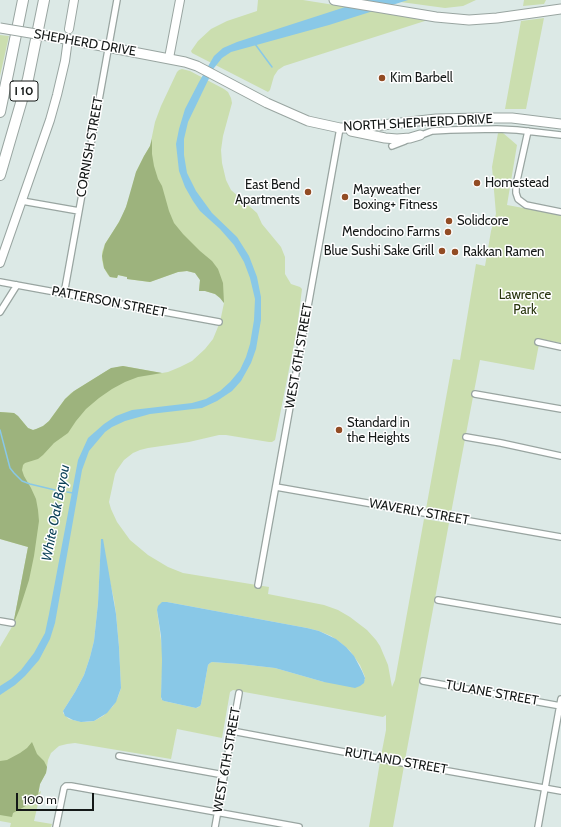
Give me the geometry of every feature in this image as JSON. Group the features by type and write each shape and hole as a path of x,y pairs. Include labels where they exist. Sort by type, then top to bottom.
{"highway":[{"name":"I 10","path":"0,112 22,0"},
{"name":"I 10","path":"0,175 28,79 44,0"}],"main road":[{"path":"0,264 50,120 65,61 64,38 69,29 74,0"},
{"path":"169,58 180,0"},
{"path":"334,0 436,17 469,20 497,18 561,9"},
{"name":"SHEPHERD DRIVE","path":"0,28 64,38 169,58"},
{"name":"NORTH SHEPHERD DRIVE","path":"169,58 197,66 267,103 308,121 340,128 356,128 436,119 480,118 512,118 561,124"},
{"path":"340,128 385,138 410,138 420,135"}],"street":[{"name":"CORNISH STREET","path":"64,294 117,0"},
{"name":"WEST 6TH STREET","path":"258,585 340,128"},
{"name":"NORTH SHEPHERD DRIVE","path":"392,146 432,131 497,129 561,135"},
{"path":"528,131 516,185 518,199 526,206 561,212"},
{"path":"22,201 79,211"},
{"name":"PATTERSON STREET","path":"0,282 219,322"},
{"path":"0,312 17,285"},
{"path":"538,342 561,347"},
{"path":"475,394 561,408"},
{"path":"466,437 561,456"},
{"name":"WAVERLY STREET","path":"276,487 561,537"},
{"path":"438,600 561,621"},
{"path":"0,621 12,623"},
{"name":"TULANE STREET","path":"423,681 560,706"},
{"name":"WEST 6TH STREET","path":"215,827 239,693"},
{"path":"538,827 561,699"},
{"name":"RUTLAND STREET","path":"232,731 561,791"},
{"path":"120,756 224,775"},
{"path":"56,827 64,787 71,786 299,827"}],"green space":[{"path":"258,0 303,0 428,20 284,66 278,70 274,76 268,92 192,53 191,51 198,41 211,29 227,21 257,11"},
{"path":"386,0 476,0 463,6 445,8"},
{"path":"524,0 546,0 544,4 523,6"},
{"path":"544,18 526,109 505,109 521,21"},
{"path":"0,35 9,36 0,76"},
{"path":"182,69 190,71 224,89 228,92 231,98 232,103 223,136 221,150 226,180 231,190 257,213 262,224 281,247 285,257 285,274 291,284 302,289 297,329 275,440 269,442 219,435 189,442 140,450 124,460 115,474 109,502 111,509 117,522 130,540 148,555 168,567 183,573 269,587 268,594 324,605 338,610 350,617 367,630 380,646 388,665 392,687 395,680 424,519 449,523 405,760 381,756 386,730 386,715 383,717 233,690 230,692 222,738 177,729 171,759 75,743 59,746 51,753 48,760 46,773 40,784 38,793 41,791 34,821 52,824 51,827 10,827 11,823 0,821 0,647 13,625 28,547 0,539 0,412 14,413 28,428 33,430 37,429 49,421 71,393 108,370 123,366 162,373 168,372 192,361 213,339 220,322 224,303 215,294 199,291 200,280 195,273 187,271 178,272 150,282 127,279 127,277 118,275 117,278 110,277 108,275 102,260 102,252 105,244 123,215 131,193 136,172 150,146 155,122 161,106 179,70","holes":["101,540 116,614 121,688 113,706 103,716 94,721 86,722 69,719 63,711 84,675 94,641 98,603","167,602 319,631 331,636 350,651 360,665 365,680 324,682 275,668 212,662 208,665 201,704 199,707 196,708 164,701 161,699 162,648 157,610"]},
{"name":"Lawrence Park","path":"498,133 503,133 517,145 507,205 561,215 561,343 540,339 534,370 480,360 451,513 426,509 453,359 460,360 476,264 485,266 491,231 496,214 492,167"},
{"path":"152,139 154,166 174,223 218,269 223,283 224,303 215,294 199,291 200,280 195,273 187,271 178,272 150,282 127,279 127,277 118,275 117,278 110,277 104,268 102,256 105,244 119,222 126,207 136,172 150,146"},
{"path":"123,366 162,373 138,377 112,389 86,409 68,433 54,443 43,455 38,459 23,465 22,470 24,476 36,499 39,521 29,580 13,625 28,547 0,539 0,412 14,413 28,428 33,430 36,429 49,421 65,399 74,391 111,368"},
{"path":"32,742 37,754 44,761 47,767 46,773 40,784 38,795 33,802 13,813 12,817 0,815 0,761 7,760 20,753"},
{"path":"380,762 404,766 393,827 369,827"}],"water":[{"path":"367,0 408,0 329,25 231,52 222,58 214,68 188,122 184,139 184,155 187,173 196,191 212,213 237,237 249,256 257,277 261,297 261,320 256,349 251,363 241,381 232,391 217,401 202,408 150,414 125,421 105,432 89,451 82,470 55,623 50,639 39,660 25,676 0,695 0,686 21,670 34,653 45,633 78,460 88,438 116,416 132,410 192,403 206,399 220,391 230,382 240,370 246,357 254,320 255,299 250,278 244,262 234,245 220,229 200,211 193,201 185,187 179,171 176,144 179,129 185,109 199,82 214,56 223,48 237,42"},
{"path":"101,539 103,539 116,614 121,688 116,702 107,713 94,721 81,722 65,716 63,711 84,675 94,641 98,603"},
{"path":"162,602 319,631 336,639 354,656 365,678 364,683 355,688 324,682 275,668 212,662 208,665 200,706 196,708 164,701 161,697 161,636 157,610 158,606"}],"waterway":[{"path":"255,44 272,67"},
{"path":"0,430 10,468 14,473 22,481 55,490"},
{"name":"White Oak Bayou","path":"67,492 73,493"}],"place":[{"name":"Kim Barbell","path":"382,78"},
{"name":"Homestead","path":"477,183"},
{"name":"East Bend Apartments","path":"308,192"},
{"name":"Mayweather Boxing+ Fitness","path":"345,197"},
{"name":"Solidcore","path":"449,221"},
{"name":"Mendocino Farms","path":"448,232"},
{"name":"Blue Sushi Sake Grill","path":"442,251"},
{"name":"Rakkan Ramen","path":"455,252"},
{"name":"Standard in the Heights","path":"339,430"}]}
